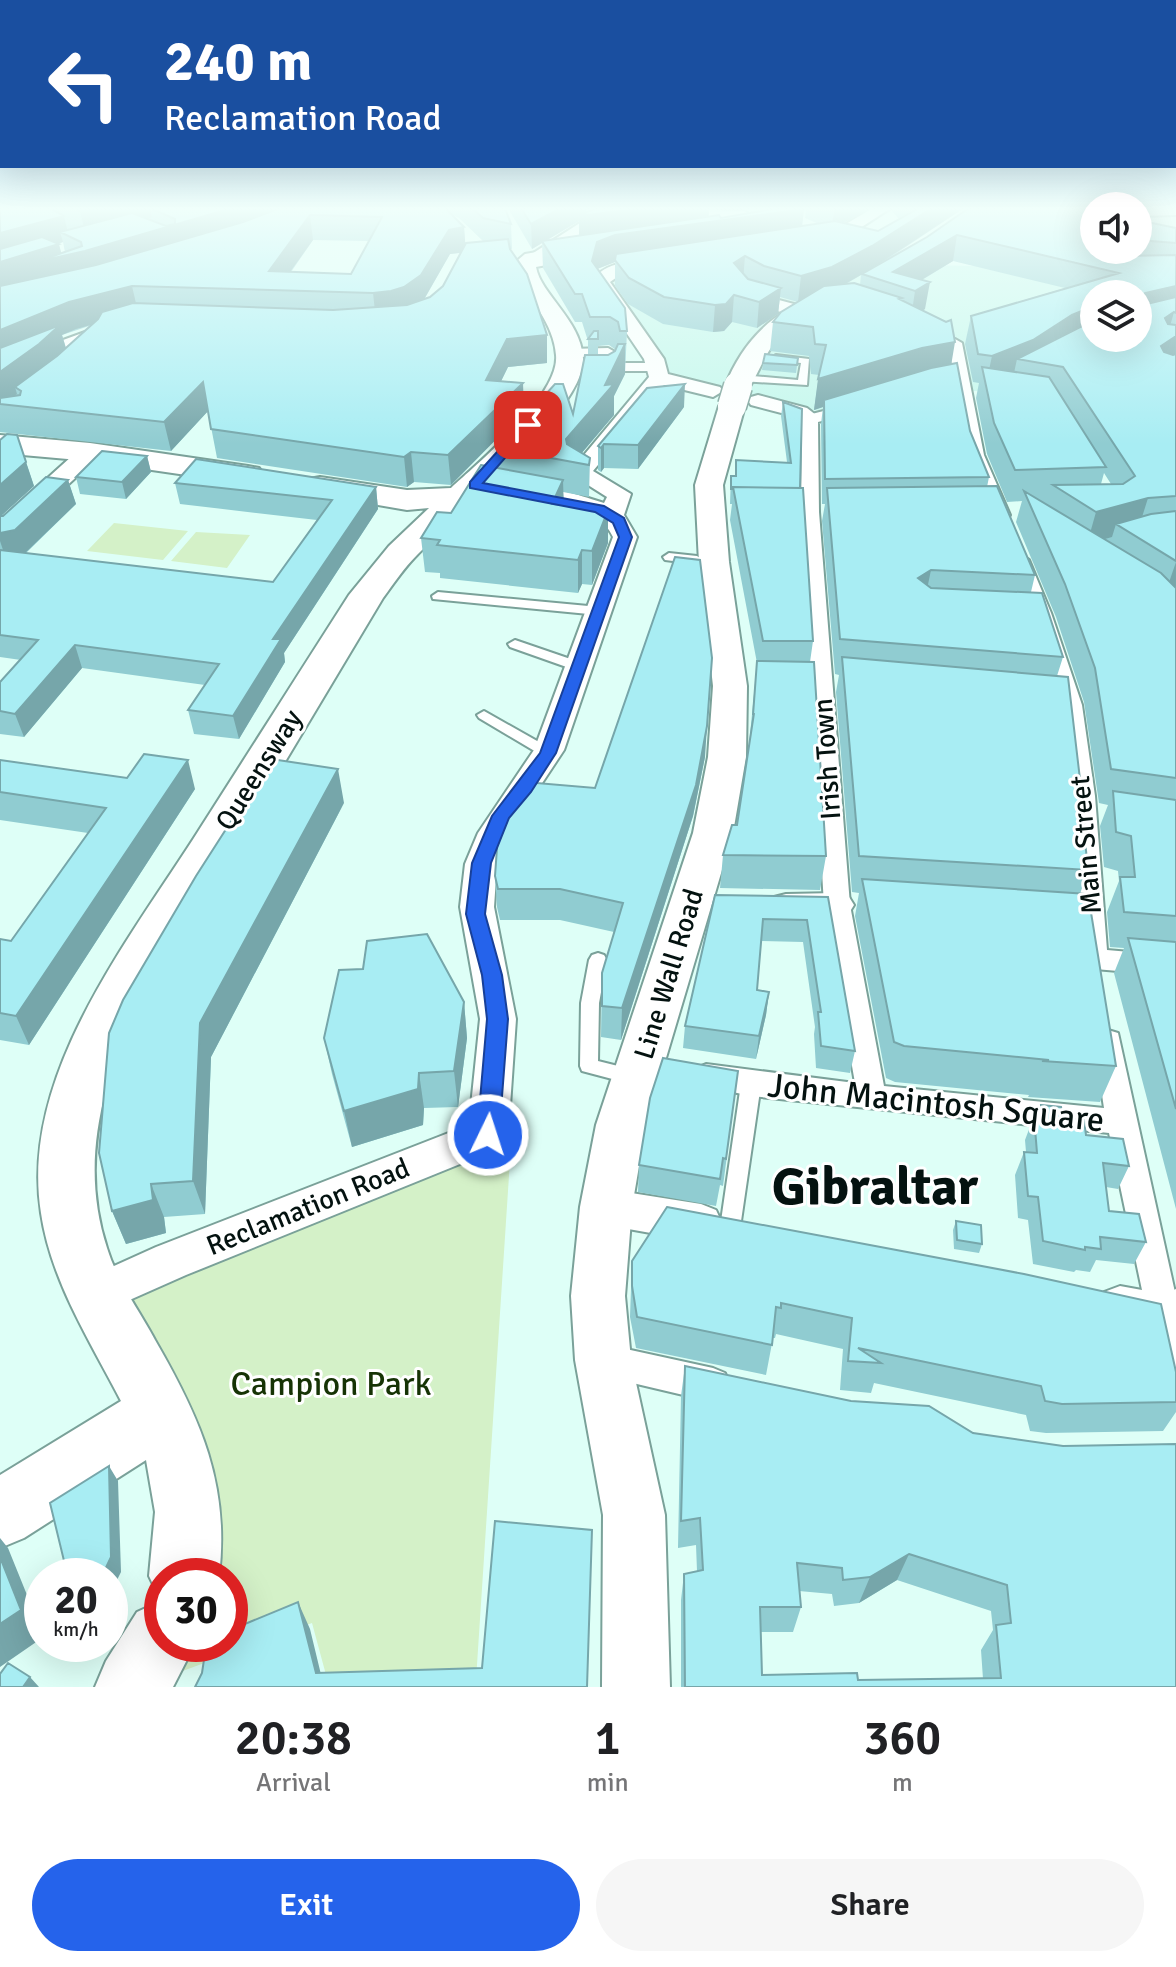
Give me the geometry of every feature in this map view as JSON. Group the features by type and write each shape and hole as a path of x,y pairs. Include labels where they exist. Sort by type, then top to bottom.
{"main road":[{"path":"534,287 563,334 568,364"},
{"name":"Queensway","path":"185,1558 187,1492 177,1456 160,1414 98,1294 74,1231 64,1169 68,1134 83,1070 102,1026 122,992 347,625 386,569 414,517 468,491 560,390 568,364"},
{"path":"0,444 90,452 290,482 414,517"},
{"path":"0,1514 160,1414"},
{"path":"132,1687 147,1662"}],"street":[{"path":"604,287 654,359 657,372"},
{"path":"744,289 754,299 827,304"},
{"name":"Line Wall Road","path":"636,1687 634,1515 603,1360 598,1296 606,1207 621,1125 639,1071 722,904 713,833 727,757 730,686 714,562 709,480 750,355 768,334 827,304"},
{"path":"0,370 84,336 138,321"},
{"path":"76,359 96,340 84,336"},
{"name":"Main Street","path":"955,343 976,455 1006,511 1070,703 1085,812 1095,959 1100,989"},
{"path":"608,352 610,367 607,377 568,364 608,352"},
{"path":"610,367 657,372 736,392 800,412 810,419 869,403"},
{"name":"Reclamation Road","path":"98,1294 171,1261 488,1135 498,1019 492,975 475,914 481,863 501,816 525,788 548,753 625,537 619,521 612,515 619,494 580,473 657,372"},
{"name":"Irish Town","path":"810,419 809,512 830,683 872,1096"},
{"path":"0,534 90,452"},
{"path":"468,491 581,505 612,515"},
{"path":"1017,617 1043,618"},
{"path":"798,686 830,683"},
{"path":"1043,701 1070,703"},
{"path":"1085,812 1110,816"},
{"path":"722,904 852,904"},
{"path":"1062,918 1092,920"},
{"path":"1095,959 1176,966"},
{"path":"1105,1019 1121,1122 1170,1313 1176,1371"},
{"name":"John Macintosh Square","path":"639,1071 1121,1122"},
{"path":"606,1207 745,1231"},
{"path":"1088,1299 1170,1313"},
{"path":"603,1360 743,1391"}],"lane":[{"path":"736,392 803,383 806,361 750,355"},
{"path":"669,557 714,562"},
{"path":"437,600 598,616"},
{"path":"515,644 580,667"},
{"path":"484,715 548,753"},
{"path":"598,960 590,1003 589,1066 639,1071"},
{"path":"745,1231 751,1084"}],"shaded area":[{"path":"608,287 1080,287 1080,347 1012,390 933,392 857,416 803,409 689,384 668,373"}],"green space":[{"path":"114,523 188,531 163,560 87,551"},
{"path":"196,532 250,535 227,568 171,561"},
{"name":"Campion Park","path":"486,1144 511,1145 476,1680 329,1686 312,1623 248,1647 248,1558 203,1558 115,1299"},
{"name":"Campion Park","path":"177,1662 207,1662 172,1675"}],"building":[{"path":"0,287 129,287 69,302 0,330"},
{"path":"157,287 404,287 373,293"},
{"path":"442,287 531,287 547,335 507,339 486,380 523,383 448,455 411,452 404,457 211,429 203,382 164,422 0,404 0,398 20,395 21,391 15,387 57,356 102,312 133,303 333,310 407,305 430,297"},
{"path":"570,287 610,287 625,308 627,331 620,331 618,322 610,317 590,317 582,294 575,294"},
{"path":"645,287 781,288 759,302 734,295 726,304 715,305 664,297"},
{"path":"823,287 866,287 902,298 899,299 946,322 951,320 955,342 922,348 818,379 826,345 815,344 813,327 773,322 781,312"},
{"path":"902,287 922,287 915,291"},
{"path":"1080,287 1080,312 1033,340 992,356 978,354 971,316"},
{"path":"1152,287 1173,287 1152,291"},
{"path":"1176,297 1176,313 1165,318 1168,324 1176,325 1176,336 1161,346 1164,352 1176,354 1176,496 1148,498 1096,512 1053,485 1123,484 1135,476 1063,367 1017,359 1080,327 1080,352 1152,352 1152,303"},
{"path":"60,325 39,344 0,372 0,348"},
{"path":"594,331 598,331 598,339 588,339"},
{"path":"618,344 625,344 605,385 614,384 566,439 567,444 590,458 589,465 497,448 555,384 563,384 573,414 585,355 608,355 615,351"},
{"path":"765,354 798,358 797,365 763,363"},
{"path":"957,363 970,431 989,477 825,479 824,400"},
{"path":"982,367 1049,377 1106,467 1015,470 994,423"},
{"path":"685,384 638,445 598,446 647,388"},
{"path":"783,402 802,409 800,488 731,489 731,476 736,476 736,460 791,463"},
{"path":"7,434 17,435 26,462 0,485 0,440"},
{"path":"102,451 147,456 122,482 76,477"},
{"path":"196,459 376,487 273,639 281,639 233,716 188,710 219,664 75,645 15,714 0,711 0,682 38,640 0,635 0,550 273,582 332,500 175,483"},
{"path":"481,465 563,480 552,504 608,510 592,551 582,550 578,560 437,545 440,540 421,538 437,512 451,513"},
{"path":"46,477 68,480 15,530 0,533 0,516"},
{"path":"997,486 1035,575 931,570 918,578 931,588 1042,593 1063,657 840,639 827,488"},
{"path":"733,487 803,488 813,641 763,641"},
{"path":"1024,491 1161,573 1176,588 1176,778 1111,769 1095,668 1065,584"},
{"path":"1176,511 1176,561 1116,524 1151,514"},
{"path":"675,557 700,560 712,658 707,726 696,785 622,1008 602,1006 602,973 623,903 560,889 498,889 495,876 498,834 510,803 525,782 595,788"},
{"path":"842,657 1068,677 1088,870 859,856"},
{"path":"757,661 814,662 826,856 723,855 732,825 737,825 754,713"},
{"path":"144,754 188,760 16,1016 0,1013 0,939 11,941 106,808 0,792 0,760 127,778"},
{"path":"271,759 338,769 200,1023 193,1181 151,1184 153,1200 112,1211 99,1153 109,1033 123,1000 196,876"},
{"path":"1113,791 1176,800 1176,916 1124,912 1120,877 1135,877 1131,836 1116,832"},
{"path":"862,879 1088,894 1116,1066 1042,1061 1049,1060 904,1046 894,1042"},
{"path":"715,895 828,897 855,1051 821,1046 818,1012 821,1012 807,920 763,919 757,990 769,992 759,1036 685,1026"},
{"path":"427,934 464,1002 454,1071 419,1073 418,1089 344,1111 324,1038 339,970 363,969 367,941"},
{"path":"1128,938 1176,942 1176,1109"},
{"path":"663,1058 738,1071 726,1159 723,1158 720,1179 639,1165 650,1098"},
{"path":"1041,1105 1061,1107 1063,1118 1084,1120 1086,1135 1123,1139 1129,1166 1103,1163 1109,1211 1139,1214 1146,1242 1100,1237 1101,1249 1085,1247 1085,1250 1043,1241 1038,1197 1028,1196 1024,1152 1037,1153 1034,1116 1042,1118"},
{"path":"667,1207 1024,1274 1161,1304 1176,1372 1176,1402 1062,1404 1045,1401 1041,1386 858,1348 881,1363 848,1361 852,1318 781,1303 781,1308 776,1307 772,1345 637,1317 632,1261"},
{"path":"956,1221 981,1225 982,1244 957,1240"},
{"path":"685,1366 851,1401 929,1406 973,1433 1063,1446 1176,1444 1176,1687 685,1687 684,1574 703,1570 700,1518 681,1521","holes":["909,1554 1007,1585 1011,1623 996,1625 1001,1678 858,1680 857,1673 762,1675 760,1607 801,1607 797,1563 842,1568 843,1580 870,1577"]},
{"path":"109,1466 111,1558 63,1558 50,1503"},
{"path":"495,1521 592,1530 587,1687 195,1687 204,1662 248,1662 248,1623 298,1602 316,1673 482,1668"},
{"path":"0,1557 21,1610 0,1624"},
{"path":"8,1663 30,1677 23,1687 0,1687 0,1674"}],"district":[{"name":"Gibraltar","path":"875,1187"}],"route":[{"path":"488,1135 498,1019 492,975 475,914 481,863 501,816 525,788 548,753 625,537 619,521 599,509 474,485 528,425"}]}
